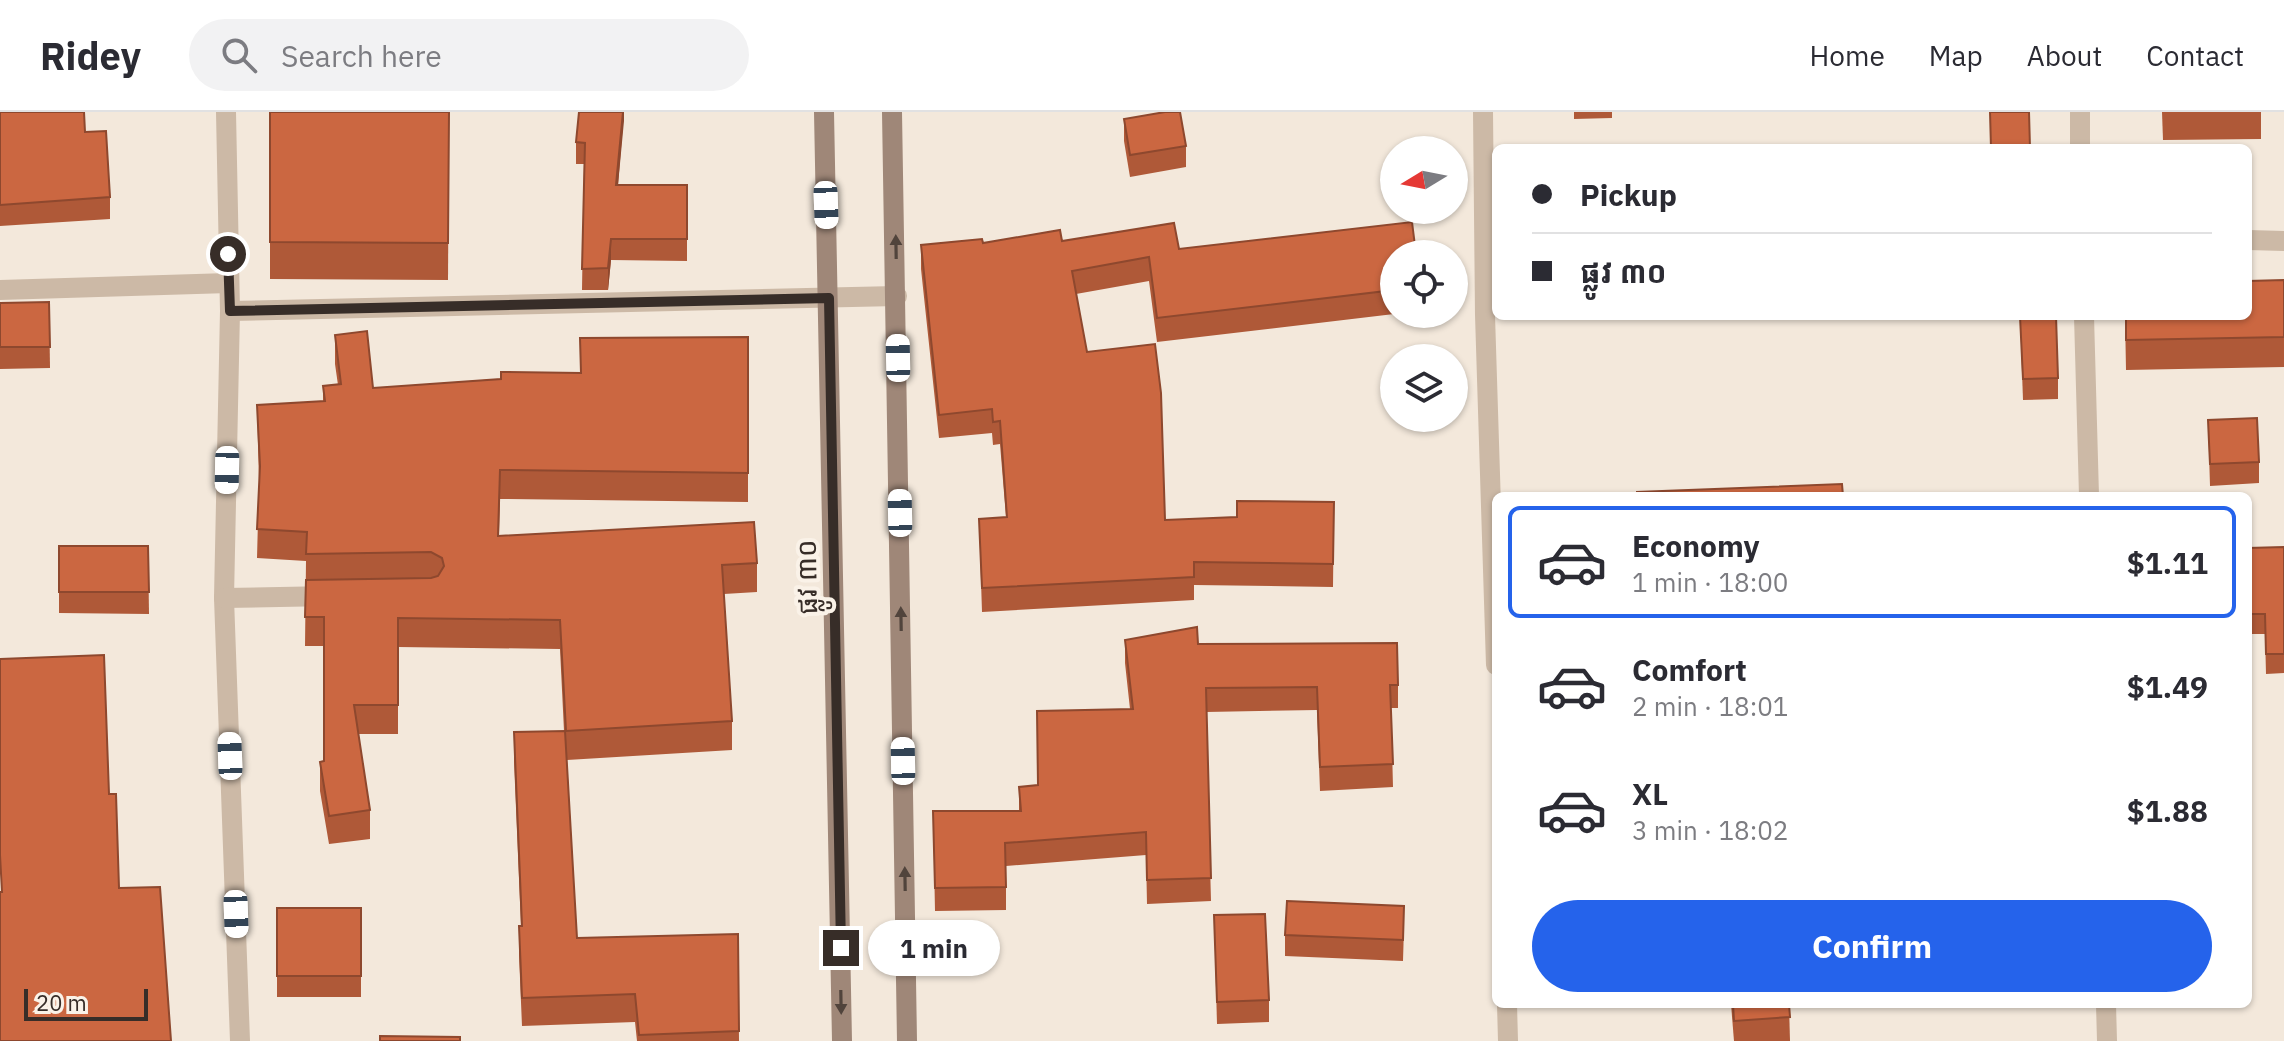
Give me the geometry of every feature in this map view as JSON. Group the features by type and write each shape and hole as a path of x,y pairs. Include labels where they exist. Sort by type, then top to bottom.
{"street":[{"path":"226,112 230,311 224,598 240,1041"},
{"name":"ផ្លូវ ៣០","path":"824,112 842,1041"},
{"path":"892,112 907,1041"},
{"path":"1483,112 1492,538"},
{"path":"2080,112 2080,144"},
{"path":"2252,240 2284,241"},
{"path":"0,290 229,283"},
{"path":"230,311 897,296"},
{"path":"2084,320 2089,492"},
{"path":"224,598 351,595"},
{"path":"1507,1008 1508,1041"},
{"path":"2106,1008 2107,1041"}],"building":[{"path":"0,112 84,112 85,132 106,131 110,197 0,205"},
{"path":"270,112 449,112 448,243 270,242"},
{"path":"579,112 623,112 616,185 687,185 687,239 611,239 608,268 582,269 585,143 576,142"},
{"path":"1180,112 1186,146 1130,155 1124,119"},
{"path":"1990,112 2029,112 2030,144 1991,144"},
{"path":"1174,223 1179,249 1412,224 1414,240 1380,240 1380,292 1157,318 1149,257 1072,271 1087,352 1155,344 1161,393 1165,520 1237,517 1237,501 1334,502 1333,564 1194,562 1194,577 982,588 979,519 1007,517 1000,421 993,422 992,409 939,415 921,245 982,239 983,243 1060,230 1062,241"},
{"path":"2284,280 2284,337 2126,340 2126,320 2252,320 2252,281"},
{"path":"49,302 50,347 0,347 0,303"},
{"path":"2020,320 2056,320 2058,378 2023,379"},
{"path":"367,331 373,388 501,379 501,372 581,373 580,338 748,337 748,473 500,470 498,536 754,522 757,563 722,565 732,721 566,731 560,620 398,618 398,705 354,705 370,810 329,816 320,762 324,761 324,617 305,617 306,580 431,578 438,576 444,566 442,558 431,552 306,554 307,532 257,529 260,466 257,405 325,401 323,386 341,384 335,335"},
{"path":"2257,418 2259,462 2210,464 2208,420"},
{"path":"1842,484 1843,492 1637,492"},
{"path":"59,546 148,546 149,592 59,592"},
{"path":"2284,547 2284,654 2266,654 2265,614 2252,614 2252,548"},
{"path":"1197,627 1198,644 1397,643 1398,685 1390,685 1393,764 1320,767 1317,687 1206,688 1211,878 1147,880 1146,832 1005,843 1006,887 935,888 933,811 1021,811 1019,787 1038,785 1037,711 1133,709 1125,640"},
{"path":"104,655 109,794 116,794 119,888 160,887 171,1041 0,1041 0,659"},
{"path":"565,731 577,938 738,934 739,1031 639,1035 635,994 522,998 514,732"},
{"path":"1287,901 1404,906 1403,940 1285,935"},
{"path":"277,908 361,908 361,976 277,976"},
{"path":"1265,914 1269,1000 1217,1002 1214,915"},
{"path":"1733,1008 1789,1008 1790,1017 1734,1021"},
{"path":"380,1036 460,1037 460,1041 380,1041"}],"route":[{"path":"228,254 230,311 829,298 841,948"}]}
